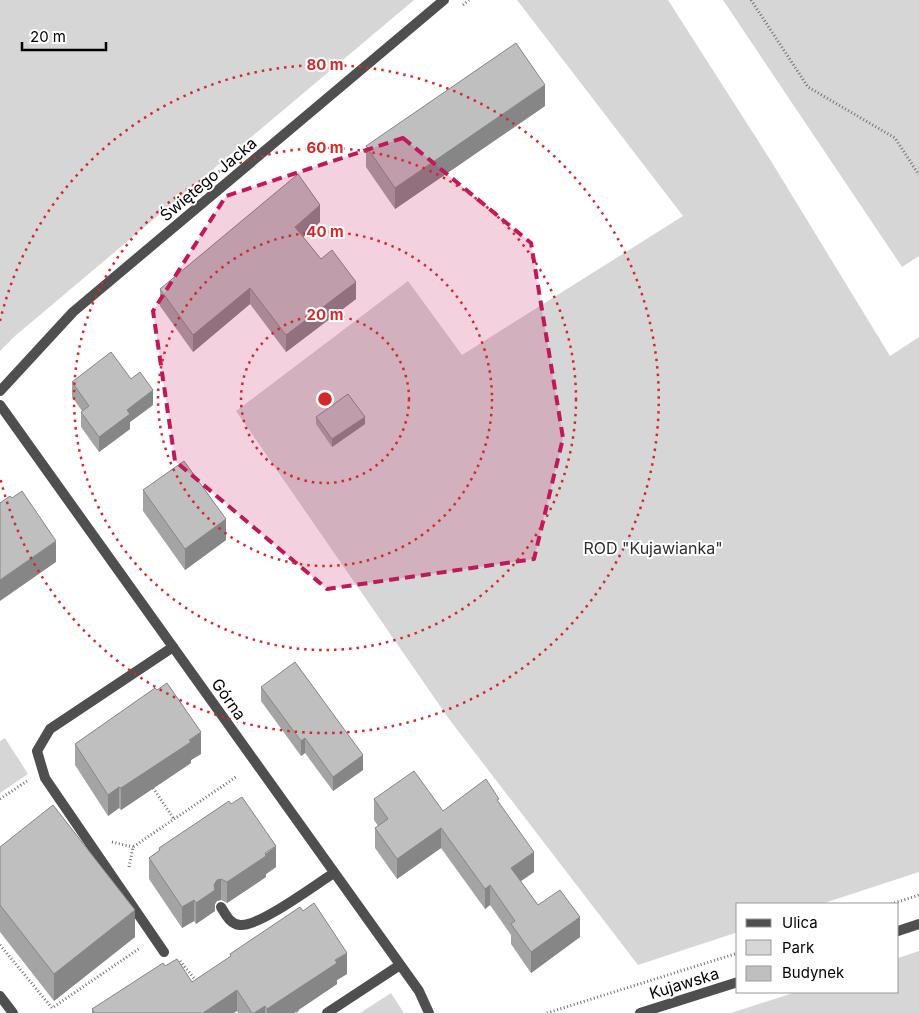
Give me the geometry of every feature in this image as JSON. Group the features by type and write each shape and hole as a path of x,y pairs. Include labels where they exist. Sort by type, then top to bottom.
{"street":[{"name":"Świętego Jacka","path":"0,391 73,312 444,0"},
{"name":"Górna","path":"0,405 400,965 419,992 429,1013"},
{"path":"164,952 45,778 37,751 50,729 173,647"},
{"path":"221,908 231,922 236,924 241,925 260,920 334,873"},
{"path":"899,931 919,924"},
{"path":"327,1013 400,965"},
{"name":"Kujawska","path":"640,1013 736,983"},
{"path":"0,996 13,1013"}],"path":[{"path":"751,0 808,87 895,138 919,175"},
{"path":"0,799 42,771"},
{"path":"124,892 133,847 236,777"},
{"path":"153,788 174,819"},
{"path":"894,903 919,895"},
{"path":"0,945 52,1008 155,938"},
{"path":"164,952 180,961 198,984"},
{"path":"547,1013 736,954"}],"highlighted area":[{"path":"403,138 531,243 563,438 534,559 327,589 175,461 153,311 226,196"}],"green space":[{"path":"0,0 414,0 15,336 0,351"},
{"name":"ROD \"Kujawianka\"","path":"517,0 668,0 771,161 890,356 919,337 919,872 824,903 736,903 736,933 638,965 449,719 236,411 408,281 462,355 683,216"},
{"path":"723,0 919,0 919,256 902,267"},
{"path":"5,738 28,774 0,793 0,741"},
{"path":"919,951 919,1013 731,1013 793,993 899,993 899,958"},
{"path":"391,993 404,1013 360,1013"}],"building":[{"path":"516,43 545,85 395,188 366,146"},
{"path":"298,174 320,205 295,227 321,259 332,250 356,282 286,335 250,288 193,335 160,289"},
{"path":"111,352 131,379 140,372 153,390 127,410 130,414 99,437 81,412 89,406 72,382"},
{"path":"348,394 365,417 332,439 316,417"},
{"path":"184,461 226,519 185,549 143,490"},
{"path":"22,491 56,541 0,580 0,503"},
{"path":"295,662 363,755 333,777 305,738 301,741 261,687"},
{"path":"167,683 201,732 189,740 191,742 108,795 75,744 155,688 157,690"},
{"path":"414,771 443,811 486,779 499,799 497,800 534,852 511,868 538,905 560,890 580,917 531,952 511,924 515,921 490,885 485,889 441,828 397,859 375,828 388,819 374,799"},
{"path":"242,797 276,846 265,853 266,856 227,882 221,879 217,880 214,885 215,890 196,903 194,900 182,907 149,858 160,850 159,848 229,801 231,804"},
{"path":"53,805 135,910 54,974 0,905 0,847"},
{"path":"314,903 347,953 335,960 337,963 267,1009 265,1006 252,1013 237,990 203,1013 93,1013 92,1009 163,963 165,966 177,959 192,982 300,907 303,911"}]}
